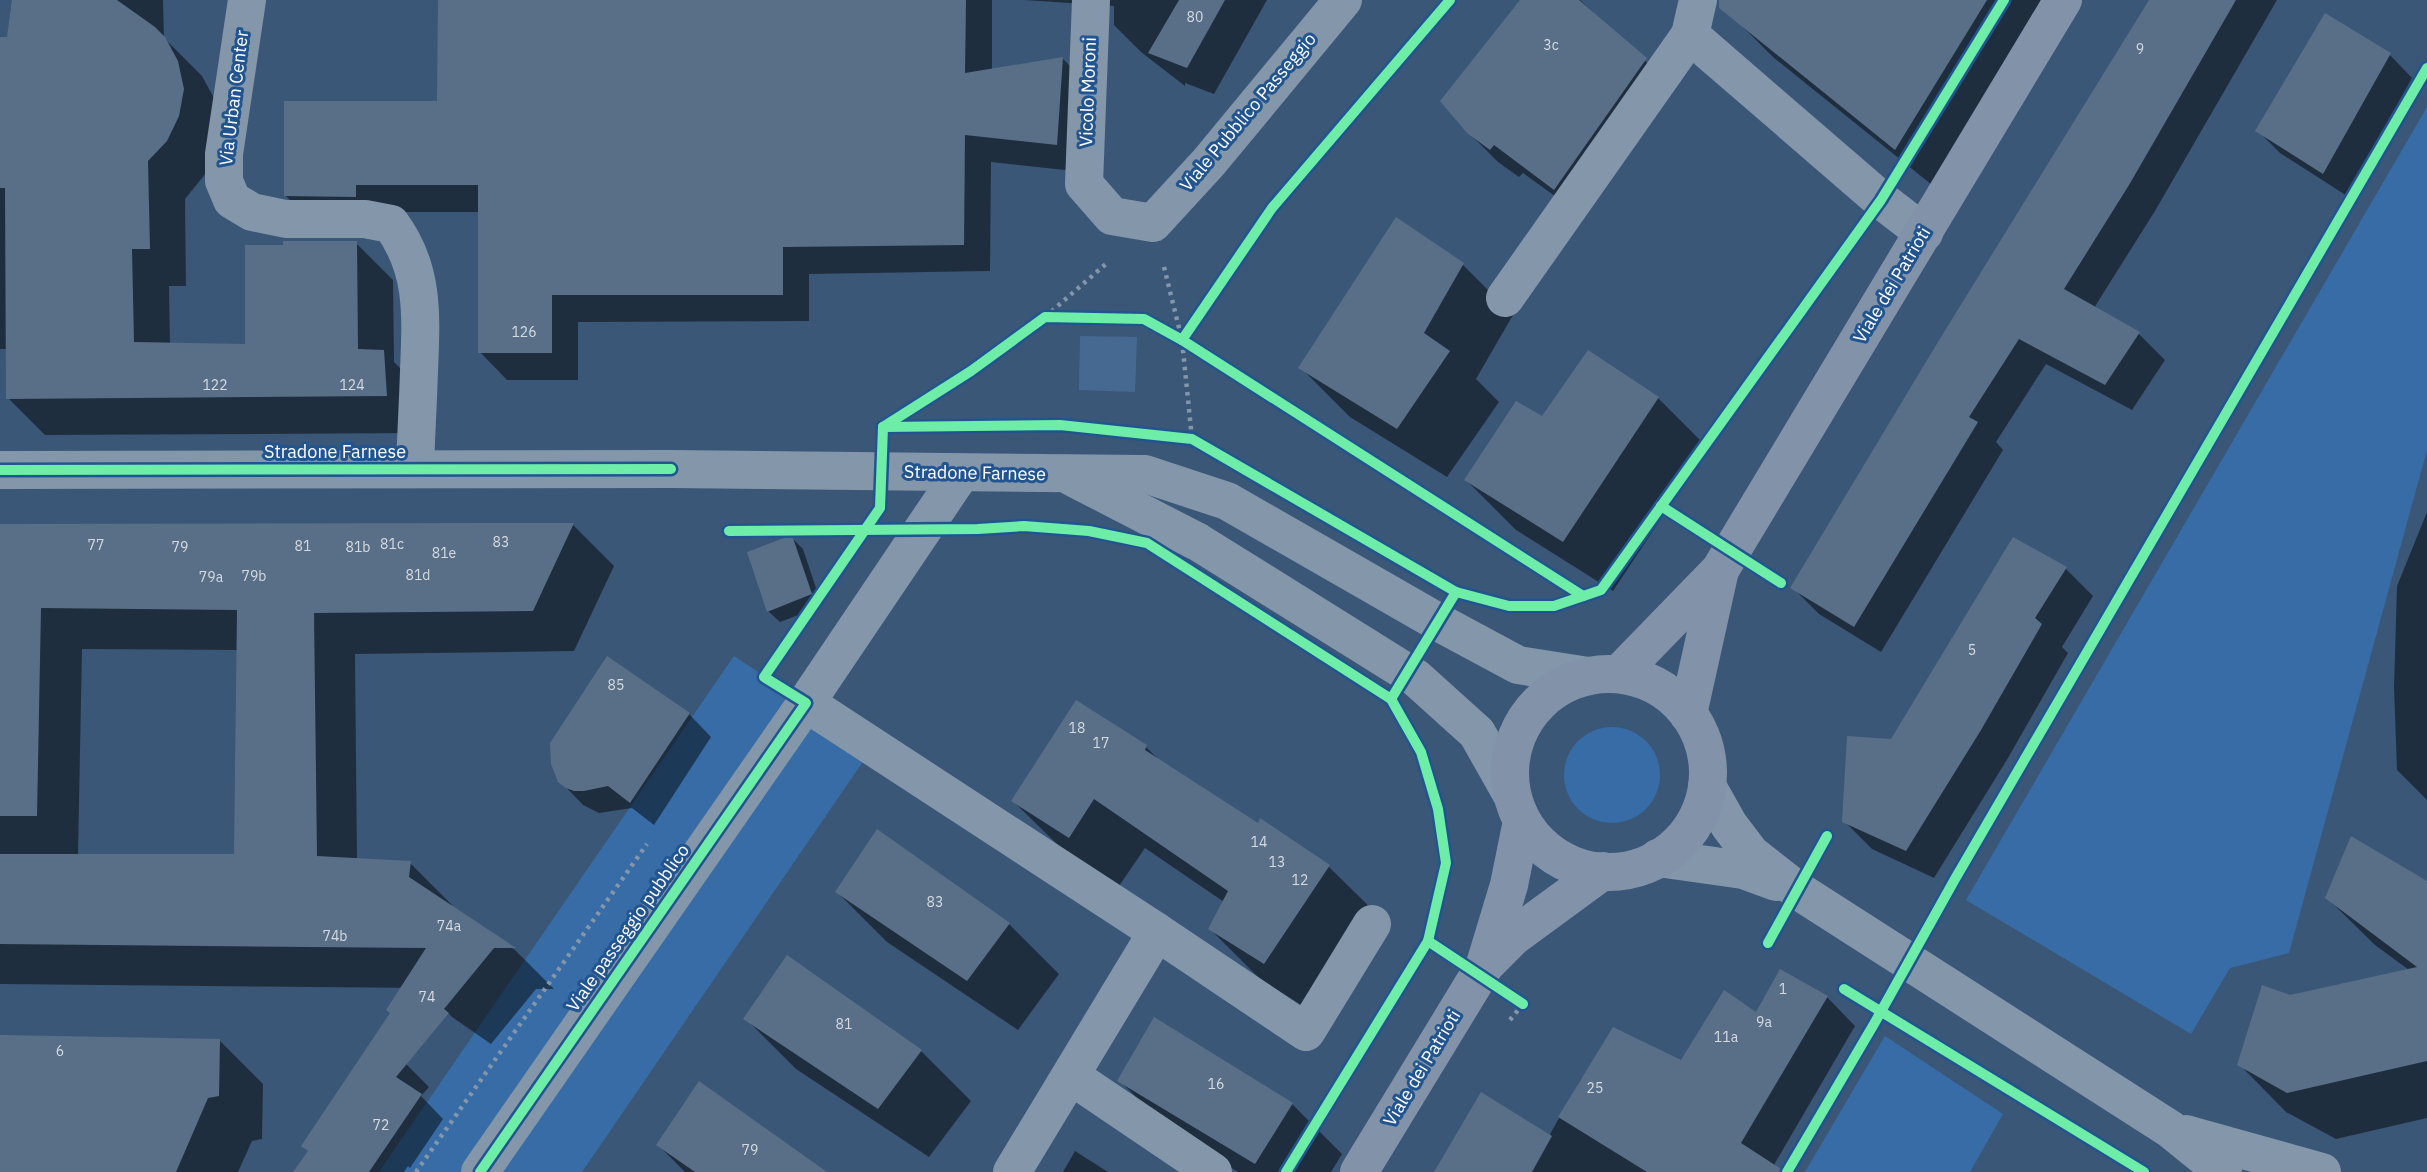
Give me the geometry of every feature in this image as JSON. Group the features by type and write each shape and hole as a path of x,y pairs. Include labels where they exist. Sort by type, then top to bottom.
{"main road":[{"name":"Viale dei Patrioti","path":"1604,675 1720,570 2063,0"},
{"name":"Viale dei Patrioti","path":"1688,714 1720,570"},
{"path":"1604,675 1645,680 1674,697 1688,714 1695,723 1707,753 1707,786 1698,817 1678,844 1658,858 1620,872 1587,871 1557,858 1532,836 1517,808 1509,777 1513,744 1527,715 1550,691 1580,677 1604,675"},
{"name":"Viale dei Patrioti","path":"1359,1172 1481,970 1506,896 1517,808"},
{"name":"Viale dei Patrioti","path":"1481,970 1513,937 1604,871"}],"street":[{"name":"Via Urban Center","path":"247,0 224,154 224,181 232,200 252,212 286,219 365,219 391,224 404,241 416,275 422,310 415,469"},
{"name":"Vicolo Moroni","path":"1091,0 1084,184 1112,216 1153,223"},
{"name":"Viale Pubblico Passeggio","path":"1153,223 1213,156 1342,0"},
{"path":"1506,298 1694,17 1881,200 1924,233"},
{"name":"Stradone Farnese","path":"0,470 415,469 1145,474 1227,501 1518,665 1604,675"},
{"name":"Viale passeggio pubblico","path":"480,1172 806,703 961,473"},
{"name":"Stradone Farnese","path":"1067,475 1198,542 1416,678 1477,733 1517,808"},
{"path":"806,703 1306,1032 1372,924"},
{"path":"1707,786 1751,854 1797,890 2171,1129 2224,1172"},
{"path":"1658,858 1743,870 1797,890"},
{"path":"1012,1172 1157,932"},
{"path":"1071,1076 1213,1172"},
{"path":"2171,1129 2322,1172"}],"path":[{"path":"1035,325 1153,223 1182,340 1192,439"},
{"path":"1045,317 1057,318"},
{"path":"1182,340 1190,329"},
{"path":"1163,330 1194,348"},
{"path":"1180,437 1192,439 1204,446"},
{"path":"416,1172 654,834"},
{"path":"1481,970 1523,1004"}],"shaded area":[{"path":"2427,107 2427,450 2289,953 2230,968 2191,1034 1966,900"},
{"path":"1080,336 1137,337 1135,392 1079,390"},
{"path":"734,656 873,747 582,1172 379,1172"},
{"path":"1612,727 1630,730 1646,741 1657,757 1660,775 1657,793 1646,809 1630,820 1612,823 1594,820 1578,809 1567,793 1564,775 1567,757 1578,741 1594,730"},
{"path":"1885,1036 2003,1114 1970,1172 1805,1172"}],"building":[{"path":"12,0 117,0 165,37 178,61 184,89 179,116 167,141 148,161 150,249 132,249 134,342 245,344 245,245 283,245 283,241 357,241 358,349 384,350 387,396 6,399 5,188 0,188 0,37 7,37"},
{"path":"438,0 966,0 965,73 1063,57 1057,145 965,135 964,245 783,247 783,295 552,295 552,353 478,353 478,185 356,185 356,197 284,196 284,101 437,101"},
{"path":"1179,0 1225,0 1187,68 1148,53"},
{"path":"1520,0 1579,0 1647,58 1554,190 1494,145 1490,150 1467,133 1440,101"},
{"path":"1719,0 1987,0 1895,150 1719,8"},
{"path":"2149,0 2236,0 2129,185 2064,289 2140,332 2105,385 2019,339 1969,417 1978,422 1854,627 1790,588"},
{"path":"2325,13 2391,53 2323,174 2255,131"},
{"path":"1396,217 1464,263 1424,333 1450,351 1397,429 1298,368"},
{"path":"1588,350 1659,397 1563,542 1464,480 1516,401 1542,416"},
{"path":"574,523 533,611 314,613 317,856 411,861 409,877 516,948 494,948 444,1009 449,1013 396,1077 422,1094 369,1172 293,1172 308,1151 301,1146 390,1013 386,1010 426,948 0,944 0,854 234,854 237,610 41,608 37,816 0,816 0,524"},
{"path":"792,535 812,594 767,612 747,552"},
{"path":"2013,537 2067,567 2035,618 2042,624 1981,730 1906,851 1842,822 1847,736 1891,739"},
{"path":"607,656 690,713 630,803 608,786 584,791 566,788 558,782 551,764 550,743"},
{"path":"1076,700 1147,745 1145,750 1258,823 1260,818 1330,865 1264,964 1208,929 1228,891 1094,799 1069,838 1011,801"},
{"path":"877,829 1010,923 967,981 835,892"},
{"path":"2351,836 2427,881 2427,1061 2287,1093 2237,1065 2262,985 2290,995 2417,967 2325,898"},
{"path":"787,955 922,1050 878,1109 743,1019"},
{"path":"1780,969 1828,996 1741,1143 1786,1172 1647,1172 1558,1117 1613,1027 1681,1060 1724,990 1756,1012"},
{"path":"1154,1017 1293,1103 1255,1164 1117,1081"},
{"path":"0,1035 220,1039 219,1096 208,1098 176,1172 0,1172"},
{"path":"699,1081 827,1172 695,1172 656,1145"},
{"path":"1481,1092 1552,1136 1532,1172 1434,1172"}],"cycle path":[{"path":"883,427 971,371 1045,317 1144,319 1182,340 1272,208 1450,0"},
{"path":"883,427 1060,425 1192,439 1456,592 1509,606 1554,606 1601,590 1881,200 2004,0"},
{"path":"1787,1172 2427,68"},
{"path":"1182,340 1583,596"},
{"path":"480,1172 806,703 764,677 880,508 883,427"},
{"path":"0,470 671,469"},
{"path":"1661,506 1781,583"},
{"path":"729,531 978,529 1024,526 1089,531 1147,543 1391,699 1421,752 1438,809 1446,863 1428,941 1286,1172"},
{"path":"1391,699 1456,592"},
{"path":"1768,943 1827,836"},
{"path":"1428,941 1523,1004"},
{"path":"1844,989 2144,1172"}]}
